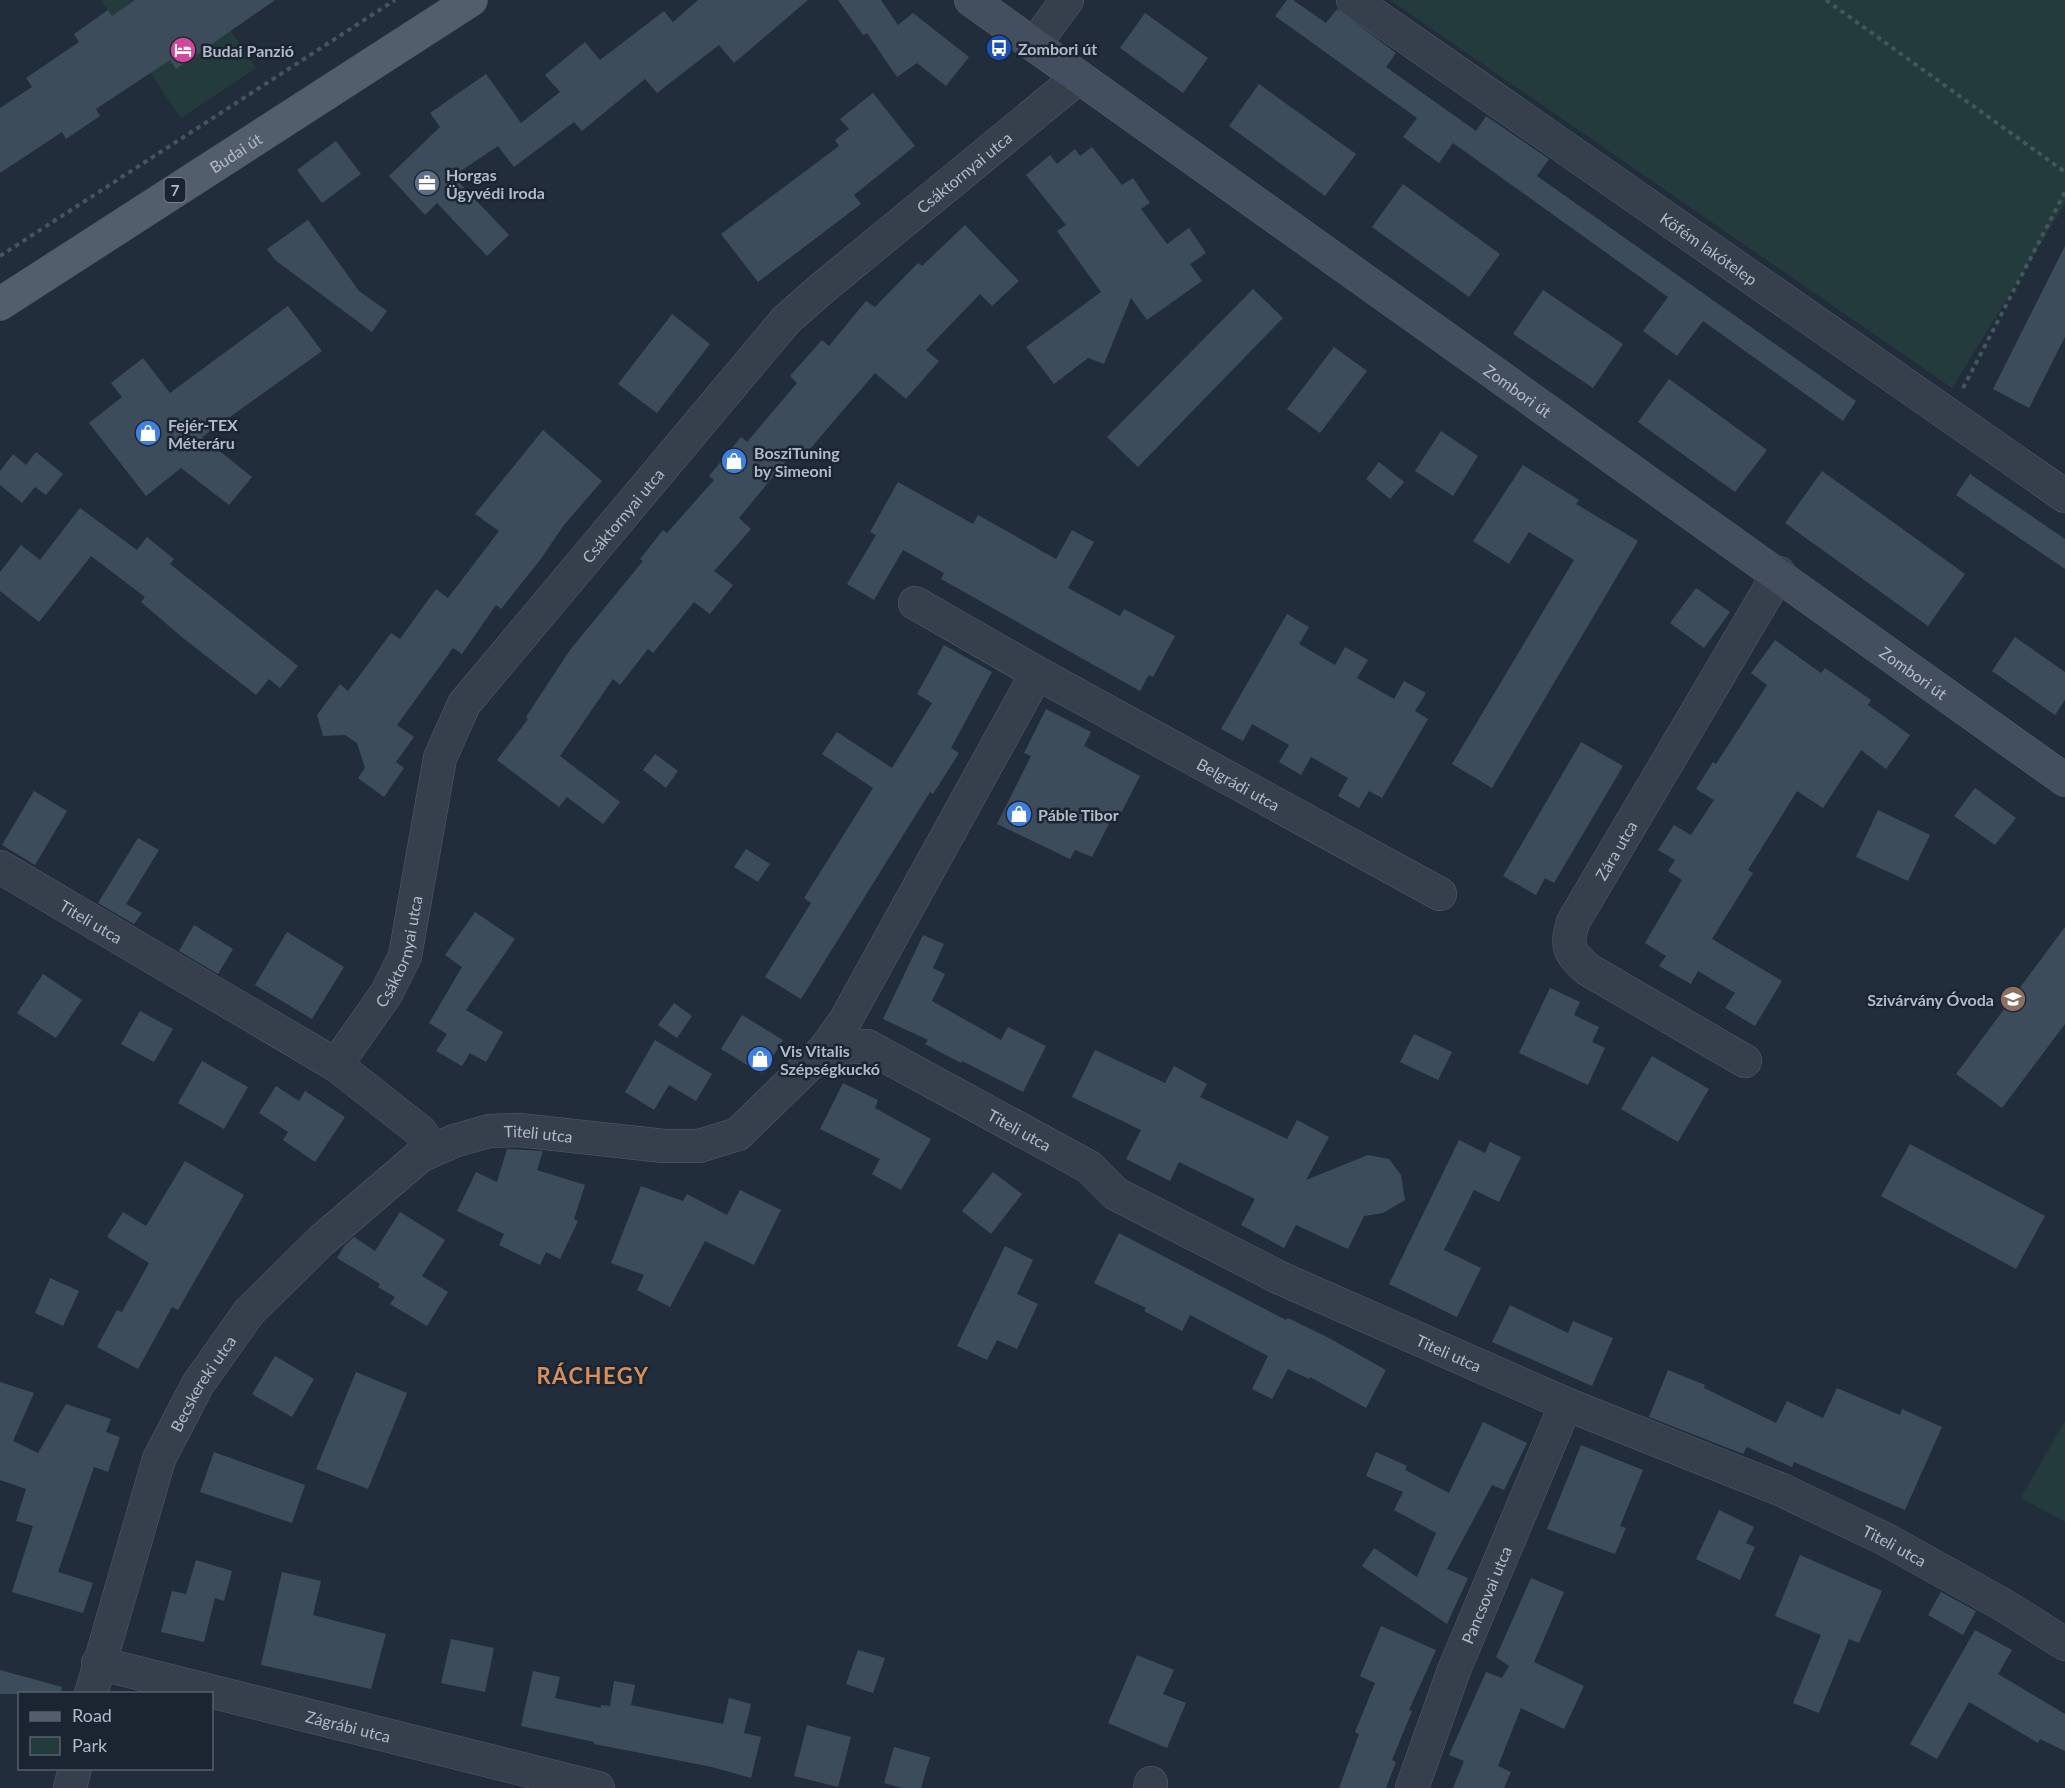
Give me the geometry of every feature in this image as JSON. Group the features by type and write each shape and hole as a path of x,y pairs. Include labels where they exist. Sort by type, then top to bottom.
{"main road":[{"name":"Budai út","path":"0,303 471,0"}],"street":[{"name":"Zombori út","path":"971,0 1779,573 2065,780"},
{"path":"1034,45 1067,0"},
{"name":"Köfém lakótelep","path":"1353,0 2065,496"},
{"name":"Csáktornyai utca","path":"336,1065 386,994 405,956 440,758 464,704 786,320 1079,77"},
{"name":"Zára utca","path":"1745,1062 1587,969 1573,956 1567,942 1573,922 1779,573"},
{"name":"Belgrádi utca","path":"915,603 1037,673 1440,894"},
{"path":"825,1049 845,1022 1037,673"},
{"name":"Titeli utca","path":"0,867 336,1065 420,1131 432,1149 489,1131 519,1130 664,1146 699,1146 738,1134 825,1049 867,1046 1089,1167 1116,1194 1280,1278 1566,1404 1782,1490 1882,1538 2006,1606 2065,1644"},
{"name":"Becskereki utca","path":"95,1678 159,1459 198,1384 249,1312 322,1240 420,1156 432,1149"},
{"name":"Pancsovai utca","path":"1412,1788 1454,1670 1566,1404"},
{"name":"Zágrábi utca","path":"95,1678 159,1692"},
{"name":"Zágrábi utca","path":"213,1704 598,1788"},
{"path":"70,1788 74,1770"}],"path":[{"path":"0,256 395,0"},
{"path":"1826,0 2065,172"},
{"path":"1949,416 2065,192"}],"green space":[{"path":"101,0 210,0 256,68 181,118"},
{"path":"1390,0 2065,0 2065,204 1952,388"},
{"path":"2065,1421 2065,1522 2021,1498"}],"building":[{"path":"135,0 275,0 176,69 170,60 96,109 100,116 66,139 62,132 0,173 0,108 32,87 26,78 79,42 74,34 108,10 112,16"},
{"path":"698,0 808,0 734,63 719,45 657,93 645,79 582,131 574,122 514,167 498,146 453,176 509,235 487,256 437,203 425,215 389,176 440,127 430,113 486,74 521,123 560,92 545,75 585,42 600,60 664,11 673,22"},
{"path":"838,0 881,0 898,25 913,13 969,57 946,86 917,63 897,77 867,33 863,35"},
{"path":"1287,0 1293,0 1326,23 1337,9 1396,53 1386,67 1476,131 1486,116 1549,159 1537,176 1856,401 1843,421 1703,321 1677,356 1643,331 1668,297 1453,143 1439,163 1403,137 1417,118 1275,16"},
{"path":"1145,13 1208,58 1183,93 1120,48"},
{"path":"1259,84 1356,154 1325,196 1229,126"},
{"path":"873,93 915,146 854,195 861,204 758,282 721,234 839,146 835,140 849,129 840,119"},
{"path":"336,141 361,174 322,203 297,170"},
{"path":"1092,147 1122,185 1133,178 1150,203 1141,209 1167,244 1189,228 1206,253 1190,264 1202,281 1147,320 1131,298 1104,364 1088,358 1054,384 1026,347 1101,292 1057,231 1066,225 1026,175 1050,155 1057,164 1075,149 1080,156"},
{"path":"1403,184 1500,254 1469,297 1372,227"},
{"path":"308,220 359,291 387,311 372,332 275,260 267,249"},
{"path":"965,225 1019,281 992,306 980,294 926,350 939,361 906,399 875,373 803,457 795,450 739,518 751,529 714,571 733,585 710,614 694,602 653,653 648,649 620,685 613,679 560,756 620,802 603,824 567,797 559,807 497,760 528,719 526,717 570,650 643,561 640,559 663,530 667,533 714,480 709,476 741,437 747,442 797,383 790,376 822,340 829,346 866,301 875,307 918,263 922,266"},
{"path":"2065,246 2065,337 2029,408 1993,389"},
{"path":"1253,289 1283,318 1138,467 1107,437"},
{"path":"1543,290 1623,344 1593,388 1513,334"},
{"path":"288,306 322,351 202,437 252,477 229,505 181,468 146,496 89,423 122,397 111,383 143,358 170,393"},
{"path":"672,314 710,344 657,413 618,384"},
{"path":"1334,347 1367,371 1320,433 1287,409"},
{"path":"1669,379 1767,450 1735,492 1638,422"},
{"path":"543,430 602,481 564,525 540,560 501,609 496,605 462,654 453,648 397,725 414,737 396,762 404,768 384,797 358,778 365,768 357,743 345,735 323,736 317,715 340,684 348,691 391,633 400,639 436,589 448,598 499,531 475,514"},
{"path":"1441,431 1478,456 1453,496 1415,471"},
{"path":"36,452 63,474 46,495 35,487 22,503 0,485 0,471 13,454 26,465"},
{"path":"1379,462 1404,482 1390,499 1366,479"},
{"path":"1523,465 1579,500 1576,504 1638,541 1492,788 1452,764 1574,560 1529,532 1509,564 1473,541"},
{"path":"1822,471 1965,574 1928,626 1785,523"},
{"path":"1970,474 2065,539 2065,569 1956,495"},
{"path":"898,482 973,524 978,515 1056,559 1072,530 1094,542 1068,588 1120,616 1124,609 1175,636 1153,677 1149,675 1140,691 941,579 944,573 903,550 874,600 847,584 876,535 870,532"},
{"path":"80,508 137,550 147,537 174,559 170,564 298,666 280,688 269,679 256,695 183,638 141,602 145,597 91,556 39,622 0,591 0,572 21,545 40,560"},
{"path":"1696,588 1730,612 1704,648 1670,623"},
{"path":"1287,614 1309,627 1299,644 1335,665 1345,647 1368,660 1357,678 1394,699 1404,681 1426,693 1415,711 1428,719 1382,798 1369,791 1359,808 1338,796 1348,778 1311,757 1301,775 1279,762 1289,745 1252,724 1243,741 1221,729"},
{"path":"2015,637 2065,672 2065,700 2055,715 1992,671"},
{"path":"1775,640 1821,673 1825,668 1871,700 1868,705 1910,735 1886,769 1861,750 1823,808 1797,791 1748,870 1753,873 1712,939 1782,981 1755,1026 1725,1008 1735,993 1698,971 1691,984 1659,966 1666,956 1645,943 1682,880 1668,871 1675,860 1658,850 1674,825 1691,835 1714,800 1696,789 1713,762 1716,764 1767,685 1751,673"},
{"path":"944,645 992,672 951,748 959,753 933,794 930,792 801,999 765,977 811,903 804,898 873,788 822,754 837,732 892,768 932,703 917,694"},
{"path":"1046,709 1091,732 1084,746 1140,776 1119,817 1114,814 1092,857 1075,850 1070,859 997,824 1031,756 1024,753"},
{"path":"1581,742 1623,766 1554,883 1545,878 1536,895 1503,876"},
{"path":"655,754 678,771 666,788 643,770"},
{"path":"1975,788 2016,818 1995,845 1954,816"},
{"path":"34,791 67,811 35,865 2,845"},
{"path":"1878,810 1930,835 1908,881 1856,857"},
{"path":"138,838 159,850 126,904 142,913 134,924 98,903"},
{"path":"746,849 770,864 758,882 734,867"},
{"path":"475,912 515,939 466,1010 503,1032 486,1062 470,1053 462,1066 436,1051 447,1034 429,1023 462,967 445,955"},
{"path":"194,925 233,949 218,974 179,951"},
{"path":"2065,927 2065,1024 2002,1108 1956,1074"},
{"path":"287,932 344,967 312,1019 255,985"},
{"path":"923,935 944,944 933,968 945,974 932,1001 1001,1040 1008,1027 1046,1046 1023,1092 962,1061 961,1063 925,1044 928,1040 883,1019"},
{"path":"43,974 82,1000 56,1038 17,1013"},
{"path":"1550,988 1580,1002 1574,1015 1599,1027 1592,1042 1605,1048 1588,1085 1519,1053"},
{"path":"674,1003 692,1016 677,1038 658,1025"},
{"path":"140,1011 173,1029 154,1062 121,1044"},
{"path":"742,1015 783,1040 762,1074 721,1049"},
{"path":"1414,1034 1452,1052 1438,1080 1400,1062"},
{"path":"655,1040 712,1074 696,1101 669,1085 654,1110 625,1092"},
{"path":"1095,1050 1165,1083 1174,1066 1207,1084 1200,1097 1287,1139 1297,1120 1329,1137 1306,1180 1368,1155 1389,1159 1401,1175 1405,1200 1383,1213 1364,1216 1348,1249 1296,1225 1284,1248 1241,1225 1255,1199 1179,1162 1170,1181 1126,1159 1141,1130 1072,1097"},
{"path":"1652,1056 1709,1089 1678,1142 1621,1109"},
{"path":"202,1061 248,1087 224,1129 178,1103"},
{"path":"843,1083 878,1100 875,1108 931,1139 901,1190 872,1174 880,1159 820,1129"},
{"path":"276,1086 299,1101 305,1091 345,1117 315,1162 283,1140 288,1132 259,1113"},
{"path":"1459,1140 1485,1153 1490,1142 1521,1157 1499,1202 1474,1190 1444,1250 1481,1268 1457,1317 1389,1284"},
{"path":"1910,1144 2045,1216 2016,1269 1881,1196"},
{"path":"507,1149 543,1151 537,1170 585,1185 574,1219 578,1221 560,1259 546,1252 540,1265 499,1245 504,1234 457,1211 476,1172 497,1182"},
{"path":"185,1161 244,1195 178,1310 172,1307 138,1369 97,1347 117,1310 122,1312 149,1263 107,1237 123,1212 146,1226"},
{"path":"993,1172 1022,1194 991,1234 962,1211"},
{"path":"641,1186 683,1201 687,1194 727,1215 740,1190 781,1210 754,1265 705,1241 670,1307 637,1290 644,1275 611,1263"},
{"path":"400,1212 445,1240 422,1276 448,1292 427,1326 390,1304 395,1297 378,1287 380,1284 337,1258 345,1245 354,1237 375,1251"},
{"path":"1119,1233 1286,1320 1288,1318 1329,1338 1386,1370 1366,1408 1310,1377 1309,1379 1288,1369 1272,1399 1252,1389 1268,1356 1190,1315 1182,1331 1144,1311 1146,1308 1094,1283"},
{"path":"1005,1246 1033,1260 1017,1294 1038,1304 1017,1349 997,1340 987,1360 957,1346"},
{"path":"50,1278 79,1291 63,1326 35,1313"},
{"path":"1510,1305 1568,1333 1573,1321 1613,1338 1592,1386 1492,1342"},
{"path":"275,1356 314,1379 292,1417 252,1394"},
{"path":"1668,1370 1705,1385 1704,1388 1776,1423 1787,1401 1823,1418 1837,1388 1900,1415 1902,1409 1942,1427 1905,1510 1794,1462 1792,1467 1747,1447 1743,1454 1649,1417"},
{"path":"356,1372 407,1393 368,1489 316,1469"},
{"path":"0,1382 34,1393 13,1441 38,1453 66,1404 111,1419 106,1432 120,1437 108,1472 94,1467 58,1572 93,1583 83,1613 12,1592 33,1526 16,1521 26,1489 0,1480"},
{"path":"1483,1422 1527,1443 1504,1490 1492,1485 1447,1569 1468,1578 1447,1624 1362,1566 1374,1548 1417,1577 1436,1533 1394,1510 1403,1492 1366,1476 1376,1452 1407,1466 1405,1470 1449,1493"},
{"path":"1581,1445 1643,1470 1620,1526 1626,1528 1615,1554 1547,1529"},
{"path":"214,1452 305,1485 292,1523 200,1492"},
{"path":"1719,1510 1754,1527 1746,1543 1755,1547 1740,1580 1696,1559"},
{"path":"1800,1555 1882,1591 1859,1643 1849,1639 1819,1713 1793,1703 1821,1635 1775,1616"},
{"path":"196,1560 232,1571 224,1601 215,1598 204,1642 161,1632 172,1591 186,1594"},
{"path":"282,1572 321,1581 313,1615 386,1634 371,1689 261,1665"},
{"path":"1531,1578 1564,1592 1534,1662 1584,1686 1564,1729 1521,1708 1498,1766 1511,1772 1504,1788 1453,1788 1464,1761 1449,1755 1486,1672 1502,1678 1509,1666 1496,1657"},
{"path":"1941,1592 1976,1611 1963,1635 1928,1615"},
{"path":"1381,1626 1436,1650 1409,1710 1412,1711 1392,1760 1396,1762 1386,1788 1339,1788 1359,1734 1355,1732 1375,1683 1360,1676"},
{"path":"1975,1630 2012,1650 1998,1674 2065,1714 2065,1751 2040,1739 2038,1743 1969,1702 1937,1759 1910,1744"},
{"path":"451,1639 494,1648 485,1692 441,1683"},
{"path":"858,1650 885,1658 873,1693 846,1684"},
{"path":"1137,1655 1174,1670 1163,1694 1186,1703 1167,1748 1108,1723"},
{"path":"0,1670 62,1687 61,1692 0,1694"},
{"path":"533,1671 560,1677 555,1698 601,1708 601,1705 610,1706 614,1681 635,1685 631,1705 723,1724 729,1698 751,1704 744,1733 761,1737 751,1778 712,1767 594,1744 594,1742 521,1726"},
{"path":"807,1725 851,1737 838,1787 794,1776"},
{"path":"894,1747 930,1757 921,1788 902,1788 884,1783"}],"place":[{"name":"Zombori út","path":"999,48"},
{"name":"Budai Panzió","path":"183,50"},
{"name":"Horgas Ügyvédi Iroda","path":"427,183"},
{"name":"Fejér-TEX Méteráru","path":"148,433"},
{"name":"BosziTuning by Simeoni","path":"734,461"},
{"name":"Páble Tibor","path":"1019,814"},
{"name":"Szivárvány Óvoda","path":"2013,999"},
{"name":"Vis Vitalis Szépségkuckó","path":"760,1059"}],"district":[{"name":"RÁCHEGY","path":"593,1375"}]}
